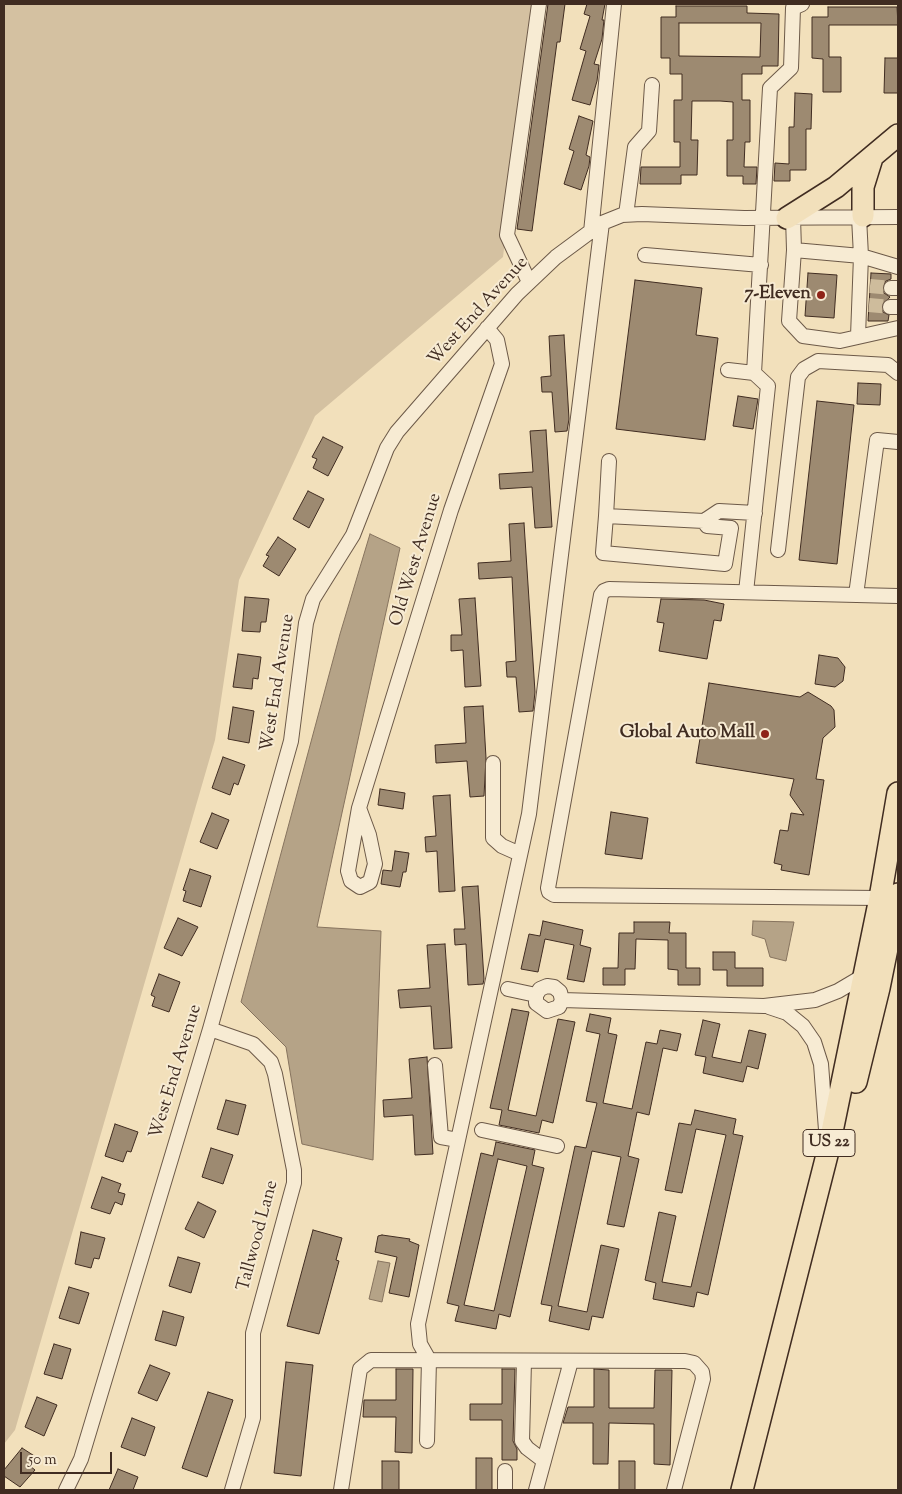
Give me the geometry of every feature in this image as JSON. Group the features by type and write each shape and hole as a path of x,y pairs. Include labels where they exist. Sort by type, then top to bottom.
{"highway":[{"path":"790,218 836,187 898,135"},
{"path":"861,217 863,187 872,158"},
{"name":"US 22","path":"757,1490 879,988 898,792"},
{"name":"US 22","path":"742,1490 828,1151 864,974 889,896"}],"street":[{"path":"529,282 507,235 539,4"},
{"path":"591,232 614,4"},
{"path":"754,373 770,88 791,68 793,8 802,4"},
{"path":"626,215 634,146 649,131 652,85"},
{"name":"West End Avenue","path":"66,1490 81,1459 210,1029 292,740 306,623 313,599 353,535 387,448 397,432 529,282 556,257 602,223 626,215 764,218 898,217"},
{"path":"858,336 864,304 865,285 861,256 861,217"},
{"path":"790,218 794,250 789,321 794,329 803,336 840,341 898,327"},
{"path":"427,1442 429,1360 420,1344 418,1324 529,814 602,223"},
{"path":"794,250 861,256 898,267"},
{"path":"645,255 761,265"},
{"name":"Old West Avenue","path":"359,808 369,835 375,864 370,882 360,887 351,881 348,872 359,808 451,510 502,364 501,351 494,335 487,328"},
{"path":"778,550 798,377 804,369 818,361 888,365 898,374"},
{"path":"728,370 754,373 768,386 746,592"},
{"path":"856,594 877,440 898,442"},
{"path":"609,461 603,553 725,564 731,528 707,526 704,521"},
{"path":"606,516 704,521 719,511 755,513"},
{"path":"889,896 554,895 549,892 601,595 609,588 898,596 898,586"},
{"path":"493,764 493,838 502,846 520,854"},
{"path":"562,1000 764,1006 815,1000 838,991 864,974"},
{"path":"547,986 554,987 560,992 562,1000 559,1007 547,1011 536,1003 536,995 540,989 547,986"},
{"path":"508,990 536,995"},
{"path":"764,1006 787,1013 803,1026 814,1042 821,1064 828,1151"},
{"name":"Tallwood Lane","path":"210,1029 253,1044 271,1062 294,1170 294,1183 253,1333 253,1418 232,1490"},
{"path":"435,1065 440,1137 458,1140"},
{"path":"482,1130 557,1146"},
{"path":"341,1490 360,1369 371,1360 685,1361 699,1367 703,1379 674,1490"},
{"path":"524,1360 522,1440 527,1448 544,1461"},
{"path":"536,1490 571,1361"},
{"path":"505,1471 505,1490"}],"shaded area":[{"path":"4,4 533,4 503,257 315,416 239,580 215,740 15,1430 4,1444"},
{"path":"370,534 400,548 317,927 381,931 373,1160 302,1144 286,1047 241,1002 340,634"},
{"path":"753,921 794,922 786,961 770,957 765,939 752,935"},
{"path":"378,1261 390,1263 382,1302 369,1299"}],"building":[{"path":"548,4 565,4 560,42 557,42 532,231 517,229"},
{"path":"587,4 605,4 602,20 604,20 602,39 594,64 599,65 597,81 590,105 572,100 586,51 580,49 590,16 584,14"},
{"path":"676,6 747,6 747,13 779,14 778,66 762,66 762,74 742,74 742,100 750,100 750,142 745,142 744,167 757,167 756,184 743,184 743,176 727,176 727,140 733,140 733,102 692,101 691,140 698,140 697,175 681,175 681,184 640,184 641,167 680,167 680,142 674,142 674,100 682,100 682,74 670,74 670,58 661,58 661,17 676,17","holes":["679,23 761,23 760,57 679,56"]},
{"path":"828,7 897,7 898,25 829,25 829,57 841,57 841,92 823,92 823,59 812,58 812,17 828,17"},
{"path":"885,58 898,58 898,93 884,93"},
{"path":"795,93 812,94 811,129 806,129 806,170 790,170 790,181 774,181 775,163 789,164 789,127 794,127"},
{"path":"579,116 593,121 586,155 590,157 589,166 581,190 564,184 574,151 569,149"},
{"name":"7-Eleven","path":"808,273 837,275 834,318 805,316"},
{"path":"871,273 891,274 891,279 886,281 882,288 884,293 890,297 881,307 883,312 889,315 888,321 868,321"},
{"path":"635,280 702,288 696,335 718,338 705,440 616,429"},
{"path":"564,335 569,419 567,431 555,432 552,392 542,392 541,377 551,376 549,336"},
{"path":"858,383 881,384 880,405 857,404"},
{"path":"738,396 758,399 753,429 733,426"},
{"path":"817,401 854,405 837,564 799,560"},
{"path":"546,430 552,527 535,528 532,487 500,489 499,474 533,472 530,431"},
{"path":"323,437 343,447 328,476 313,468 317,459 312,457"},
{"path":"308,491 324,499 309,528 293,519"},
{"path":"524,523 535,692 533,711 519,712 516,677 507,677 506,662 516,661 512,577 479,579 478,563 511,561 509,524"},
{"path":"278,537 296,549 279,576 263,566 269,556 266,555"},
{"path":"245,597 269,599 266,622 261,622 260,632 242,631"},
{"path":"475,598 481,686 465,687 463,650 451,651 451,635 462,635 459,599"},
{"path":"661,599 704,600 724,604 721,621 714,620 707,659 659,651 664,623 657,622"},
{"path":"238,654 261,657 258,679 253,678 252,689 233,687"},
{"path":"819,655 838,658 845,667 843,681 835,687 815,684"},
{"name":"Global Auto Mall","path":"709,683 800,697 808,692 831,706 834,710 835,727 823,738 816,779 824,780 809,875 781,870 782,865 774,863 780,830 788,831 791,813 804,815 790,795 794,779 696,763"},
{"path":"483,706 486,758 484,796 470,797 467,761 436,763 435,745 466,743 464,707"},
{"path":"233,707 254,711 249,743 228,739"},
{"path":"223,757 245,765 238,785 234,783 230,795 212,788"},
{"path":"380,789 405,793 403,809 378,805"},
{"path":"450,795 455,891 439,892 437,851 426,852 425,837 436,836 433,796"},
{"path":"611,812 648,818 642,859 605,854"},
{"path":"212,813 229,820 217,849 200,842"},
{"path":"395,851 409,853 406,872 403,872 400,887 381,884 383,870 392,871"},
{"path":"190,869 211,876 201,907 183,901 186,891 183,890"},
{"path":"478,886 484,979 483,984 468,985 466,944 455,945 454,929 465,929 462,887"},
{"path":"178,918 198,927 182,956 164,948"},
{"path":"543,921 583,930 580,945 591,948 584,982 567,979 574,945 545,939 538,972 521,969 529,934 540,936"},
{"path":"634,922 670,922 669,933 686,933 686,968 700,968 700,985 678,985 678,970 668,969 668,940 636,939 635,969 625,969 625,985 603,985 603,968 618,968 619,933 634,933"},
{"path":"445,944 452,1048 434,1049 431,1006 400,1008 398,990 430,988 427,945"},
{"path":"713,952 735,952 735,968 763,968 763,986 727,986 727,970 713,970"},
{"path":"159,974 180,982 169,1012 152,1006 155,997 151,995"},
{"path":"512,1009 529,1012 508,1110 536,1116 558,1019 575,1022 553,1123 542,1120 539,1133 499,1125 502,1110 490,1108"},
{"path":"590,1014 611,1018 608,1033 617,1035 603,1103 632,1109 646,1042 657,1044 660,1030 681,1034 677,1051 663,1048 649,1115 637,1112 628,1156 639,1159 624,1227 607,1224 621,1157 592,1151 558,1306 587,1312 601,1245 619,1249 603,1318 592,1316 589,1330 549,1321 552,1306 541,1304 575,1146 586,1148 597,1103 586,1101 600,1034 586,1031"},
{"path":"703,1020 720,1024 712,1057 741,1063 749,1030 766,1034 758,1069 747,1066 743,1082 703,1073 706,1057 695,1055"},
{"path":"427,1057 433,1154 415,1155 413,1115 384,1117 383,1100 412,1098 409,1059"},
{"path":"226,1100 246,1105 238,1135 217,1129"},
{"path":"695,1110 736,1119 733,1134 743,1136 708,1295 697,1292 694,1307 653,1299 656,1283 645,1280 659,1212 676,1216 662,1282 691,1287 726,1135 696,1129 682,1193 665,1190 679,1123 691,1125"},
{"path":"115,1124 138,1132 131,1152 127,1151 123,1162 105,1156"},
{"path":"496,1142 535,1150 532,1165 544,1168 510,1317 499,1314 496,1329 455,1321 459,1306 447,1303 481,1153 493,1156","holes":["498,1159 527,1166 494,1311 464,1305"]},
{"path":"211,1148 233,1155 223,1184 202,1177"},
{"path":"102,1177 121,1184 118,1192 125,1194 122,1205 115,1202 110,1214 91,1208"},
{"path":"198,1202 216,1211 204,1238 185,1229"},
{"path":"313,1230 342,1238 336,1260 339,1261 319,1334 287,1326"},
{"path":"81,1232 105,1238 99,1259 94,1258 91,1268 75,1264"},
{"path":"378,1236 410,1239 409,1241 419,1245 409,1297 389,1293 397,1257 375,1252"},
{"path":"178,1257 200,1263 191,1293 169,1286"},
{"path":"69,1287 89,1293 79,1324 59,1318"},
{"path":"163,1311 184,1317 176,1346 155,1340"},
{"path":"54,1344 71,1349 62,1379 44,1374"},
{"path":"286,1362 313,1365 301,1476 274,1473"},
{"path":"150,1365 170,1373 157,1401 138,1393"},
{"path":"396,1369 413,1369 412,1453 395,1452 396,1417 363,1417 364,1400 396,1400"},
{"path":"502,1369 515,1369 513,1441 517,1449 517,1460 502,1460 502,1420 470,1420 470,1404 502,1404"},
{"path":"594,1369 609,1370 609,1408 654,1408 655,1370 672,1370 670,1465 654,1464 654,1424 609,1423 608,1464 593,1464 593,1423 563,1423 568,1407 594,1407"},
{"path":"208,1392 233,1400 207,1477 182,1468"},
{"path":"37,1397 57,1405 44,1436 25,1427"},
{"path":"132,1418 155,1427 145,1456 121,1447"},
{"path":"22,1448 36,1457 30,1466 35,1470 20,1487 4,1476 4,1470"},
{"path":"476,1458 492,1458 492,1490 476,1490"},
{"path":"382,1461 399,1461 399,1490 382,1490"},
{"path":"619,1461 635,1461 635,1490 619,1490"},
{"path":"118,1469 138,1477 133,1490 109,1490"}],"tunnel":[{"path":"870,286 891,288"},
{"path":"869,305 890,307"}],"place":[{"name":"7-Eleven","path":"821,295"},
{"name":"Global Auto Mall","path":"765,734"}]}
